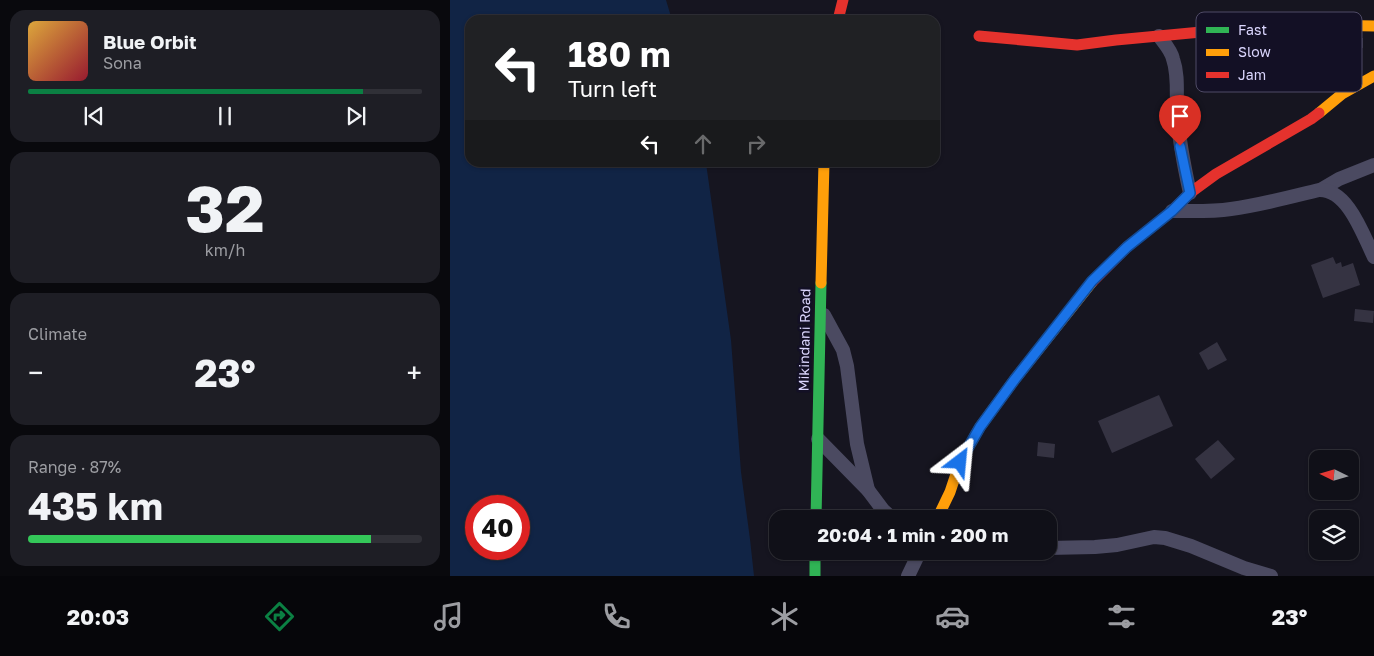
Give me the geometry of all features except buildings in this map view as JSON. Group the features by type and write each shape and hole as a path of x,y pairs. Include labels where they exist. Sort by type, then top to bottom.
{"main road":[{"path":"839,15 842,0"},
{"path":"979,36 1077,45 1196,33"},
{"path":"1362,83 1374,76"},
{"path":"941,510 950,492 960,462 970,443 1015,379 1092,281 1127,247 1172,211 1190,193 1216,174 1311,119 1346,92"},
{"name":"Mikindani Road","path":"816,510 824,167"},
{"path":"815,576 816,560"}],"street":[{"path":"1159,36 1170,50 1173,58 1180,146 1190,193"},
{"path":"1322,190 1339,179 1374,165"},
{"path":"1172,211 1197,212 1229,209 1330,190 1342,199 1350,209 1374,257"},
{"path":"820,308 843,350 847,366 857,444 868,490"},
{"path":"818,439 868,490 883,510"},
{"path":"1057,548 1095,547 1116,545 1144,538 1165,538 1192,546 1244,568 1271,576"},
{"path":"908,576 916,560"}],"water":[{"path":"450,0 666,0 670,15 465,15 465,167 707,167 731,340 741,472 754,576 450,576"}],"traffic: fast":[{"path":"816,510 821,283"},
{"path":"815,560 815,576"}],"traffic: slow":[{"path":"1362,26 1374,26"},
{"path":"1362,83 1374,76"},
{"path":"1319,113 1346,92"},
{"path":"821,283 824,167"},
{"path":"941,510 950,492 960,462 980,427 1015,379 1092,282"}],"traffic: jam":[{"path":"839,15 843,0"},
{"path":"979,36 1077,45 1196,32"},
{"path":"1092,282 1127,247 1172,211 1190,193 1216,174 1319,113"}],"route":[{"path":"960,462 980,427 1015,379 1092,281 1127,247 1172,211 1190,193 1180,146"}]}
